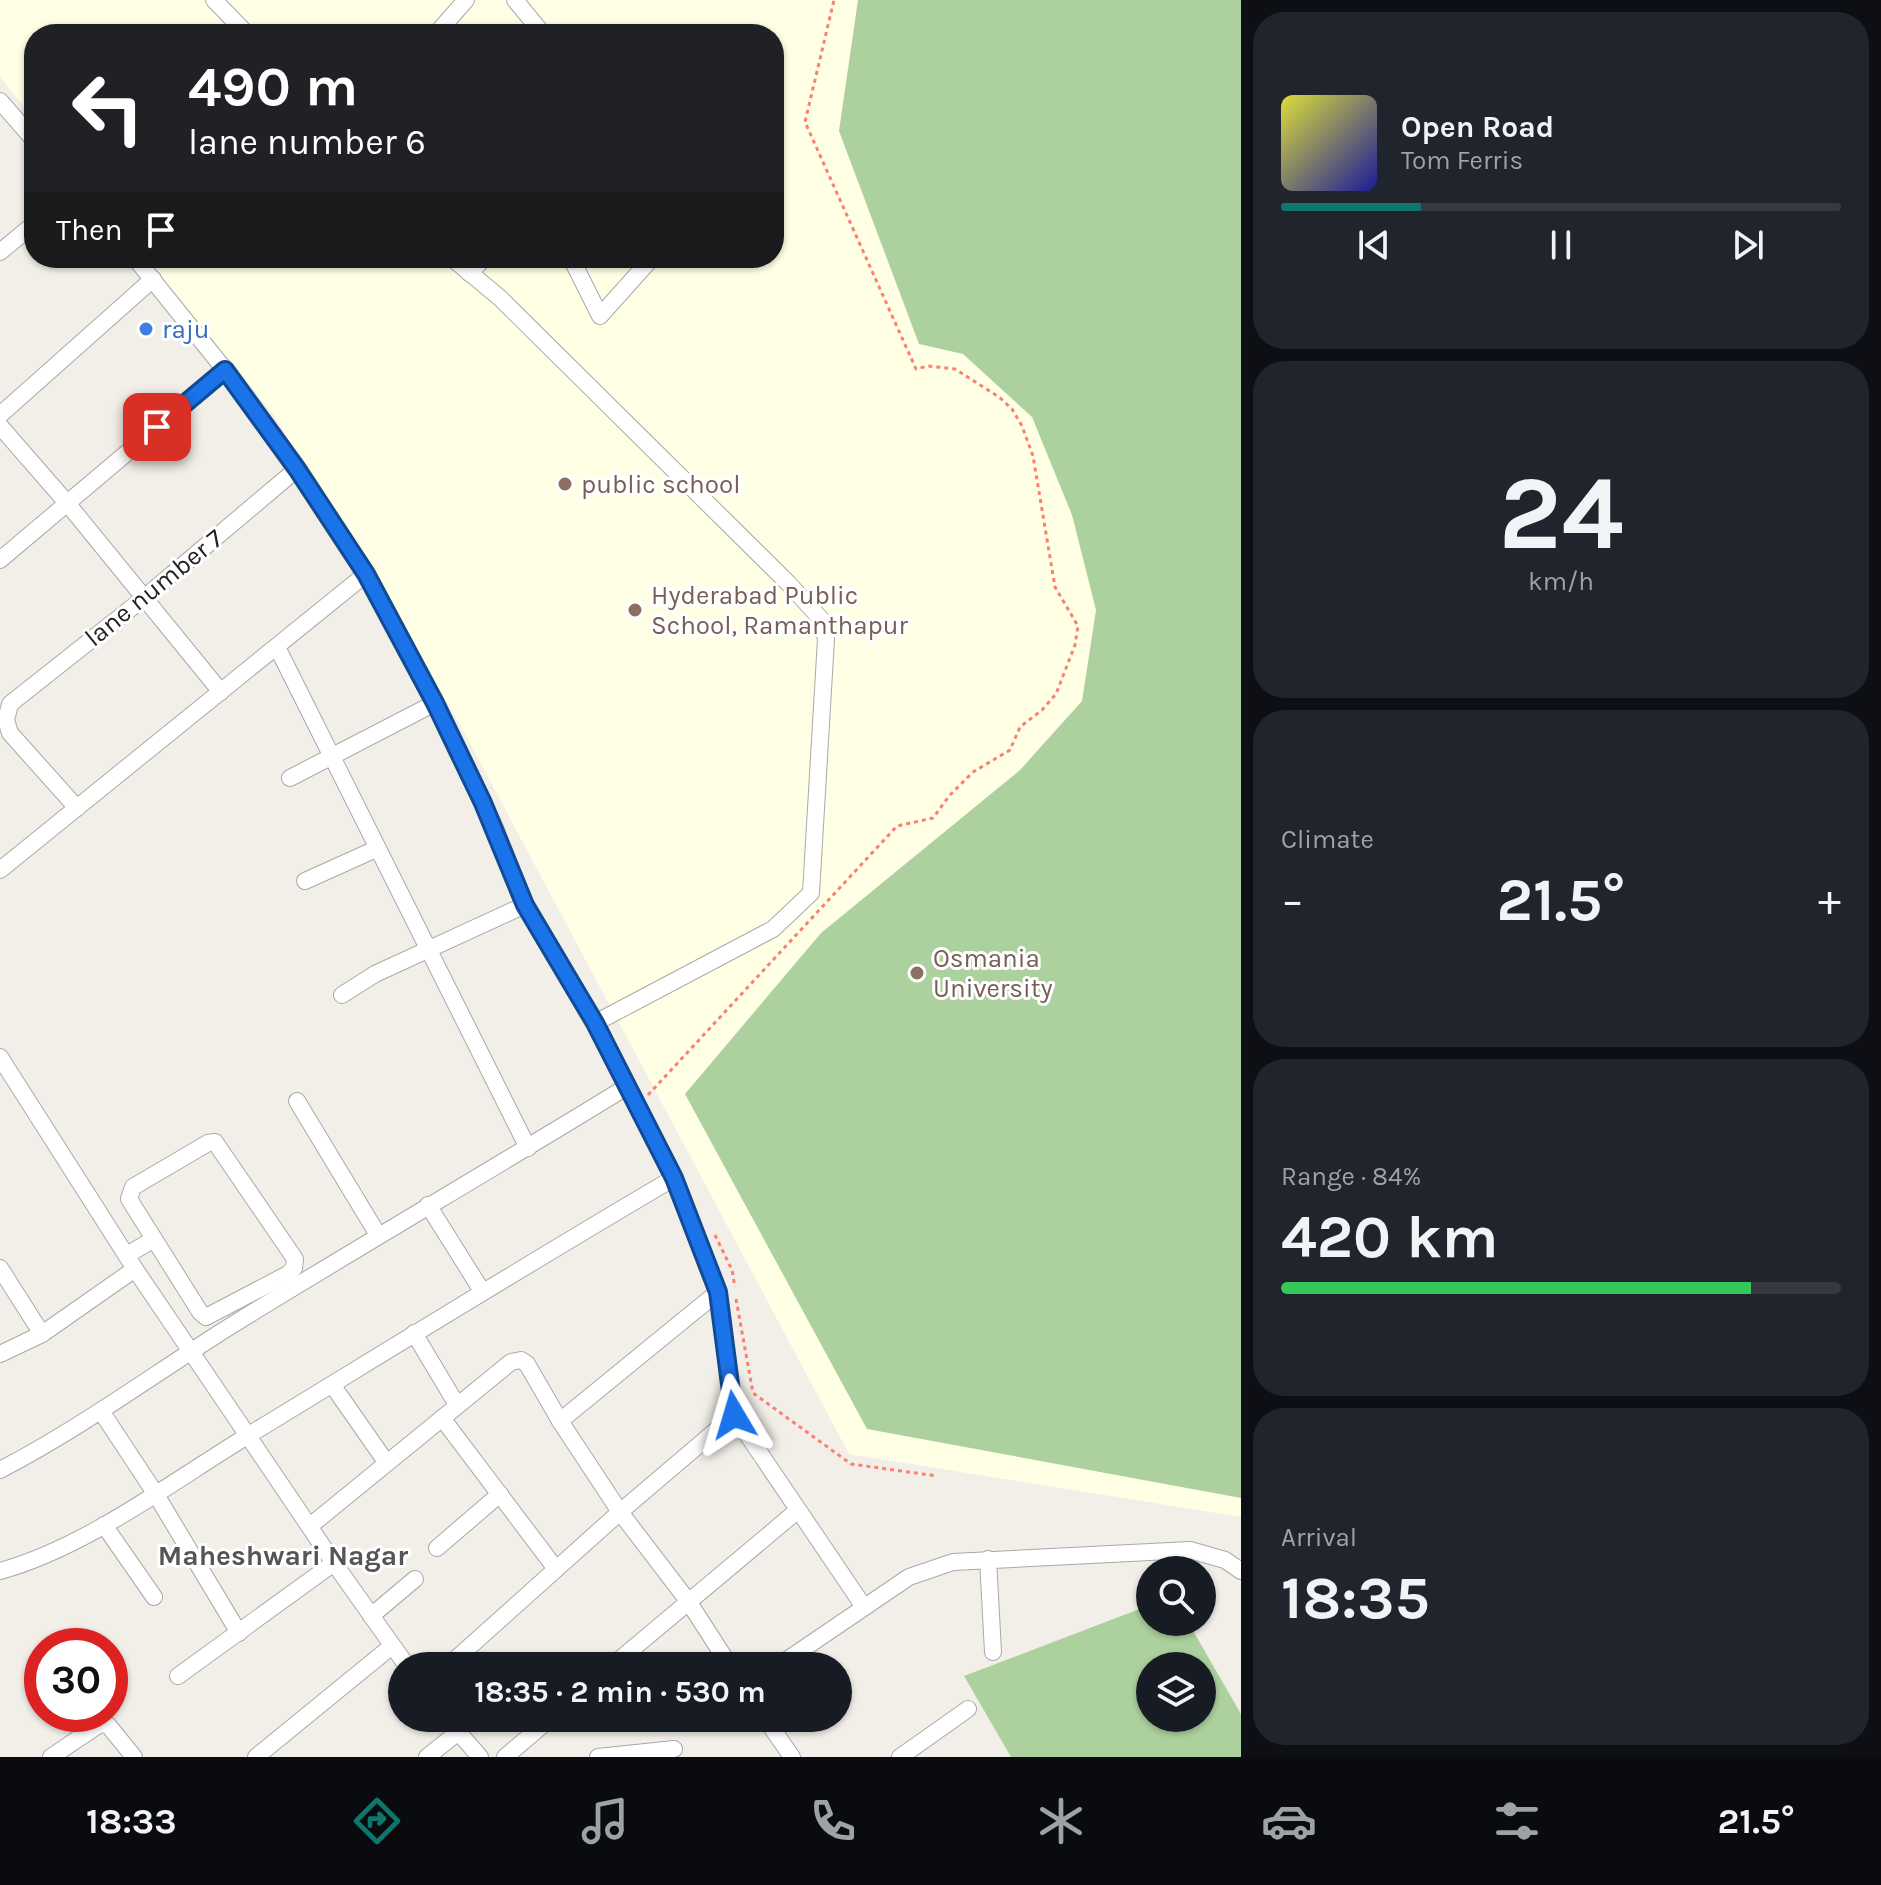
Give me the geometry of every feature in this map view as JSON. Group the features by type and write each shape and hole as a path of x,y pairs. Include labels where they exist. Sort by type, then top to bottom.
{"street":[{"path":"214,0 237,24"},
{"path":"445,24 466,0"},
{"path":"515,0 535,24"},
{"path":"3,110 24,130"},
{"path":"0,252 24,232"},
{"path":"144,268 225,370 297,469 366,574 435,703 495,828 525,905 595,1023 674,1178 718,1292 734,1415 864,1607"},
{"path":"463,268 500,298 788,583 821,619 826,639 811,893 763,935 595,1023"},
{"path":"469,273 474,268"},
{"path":"576,268 600,316 643,268"},
{"path":"0,415 153,279"},
{"path":"0,560 225,370"},
{"path":"0,426 221,692"},
{"name":"lane number 7","path":"77,808 10,733 6,720 10,704 144,598 297,469"},
{"path":"0,870 366,574"},
{"path":"277,647 528,1148"},
{"path":"290,778 435,703"},
{"path":"305,881 376,849"},
{"path":"342,995 375,974 525,905"},
{"path":"0,1057 131,1262 396,1652"},
{"path":"0,1470 101,1411 378,1235 628,1086"},
{"path":"297,1101 378,1235"},
{"path":"215,1142 295,1259 294,1268 206,1317 154,1239 129,1199 133,1187 208,1143 215,1142"},
{"path":"0,1571 31,1563 104,1525 482,1291 674,1178"},
{"path":"428,1205 482,1291"},
{"path":"0,1354 42,1334 131,1262 154,1239"},
{"path":"0,1268 42,1334"},
{"path":"560,1421 718,1292"},
{"path":"414,1333 457,1405"},
{"path":"310,1526 511,1362 521,1360 527,1364 620,1512 688,1601 721,1652"},
{"path":"333,1386 386,1462"},
{"path":"101,1411 155,1493 239,1633"},
{"path":"464,1652 734,1415"},
{"path":"442,1418 556,1569"},
{"path":"437,1548 500,1494"},
{"path":"628,1652 797,1511"},
{"path":"104,1525 154,1597"},
{"path":"798,1652 909,1577 953,1562 1190,1550 1225,1560 1241,1571"},
{"path":"988,1559 993,1652"},
{"path":"178,1676 334,1563"},
{"path":"371,1616 415,1579"},
{"path":"256,1757 392,1646"},
{"path":"900,1757 968,1709"},
{"path":"51,1757 100,1724 108,1725 134,1757"},
{"path":"505,1757 534,1732"},
{"path":"775,1732 792,1757"},
{"path":"427,1757 457,1733 480,1757"},
{"path":"598,1757 674,1749"}],"path":[{"path":"648,1096 897,826 933,818 973,772 1010,750 1020,727 1056,694 1075,645 1078,626 1055,587 1033,456 1022,426 1012,409 999,397 955,369 928,366 916,369 805,122 834,0"},
{"path":"712,1230 732,1270 753,1393 851,1464 937,1476"}],"shaded area":[{"name":"Osmania University","path":"0,0 1241,0 1241,1517 849,1454 457,719 274,415 155,268 784,268 784,24 24,24 24,107 0,77"}],"green space":[{"path":"858,0 1241,0 1241,1498 867,1429 685,1094 821,933 1020,770 1082,701 1096,610 1072,515 1032,417 963,354 919,344 839,131"},
{"path":"1136,1610 1136,1636 1196,1636 1205,1652 1136,1652 1136,1732 1216,1732 1216,1671 1241,1714 1241,1757 1011,1757 964,1676"}],"place":[{"name":"raju","path":"146,329"},
{"name":"public school","path":"565,484"},
{"name":"Hyderabad Public School, Ramanthapur","path":"635,610"},
{"name":"Osmania University","path":"917,973"}],"district":[{"name":"Maheshwari Nagar","path":"283,1555"}],"route":[{"path":"157,427 225,370 297,469 366,574 435,703 495,828 525,905 595,1023 674,1178 718,1292 734,1415"}]}
